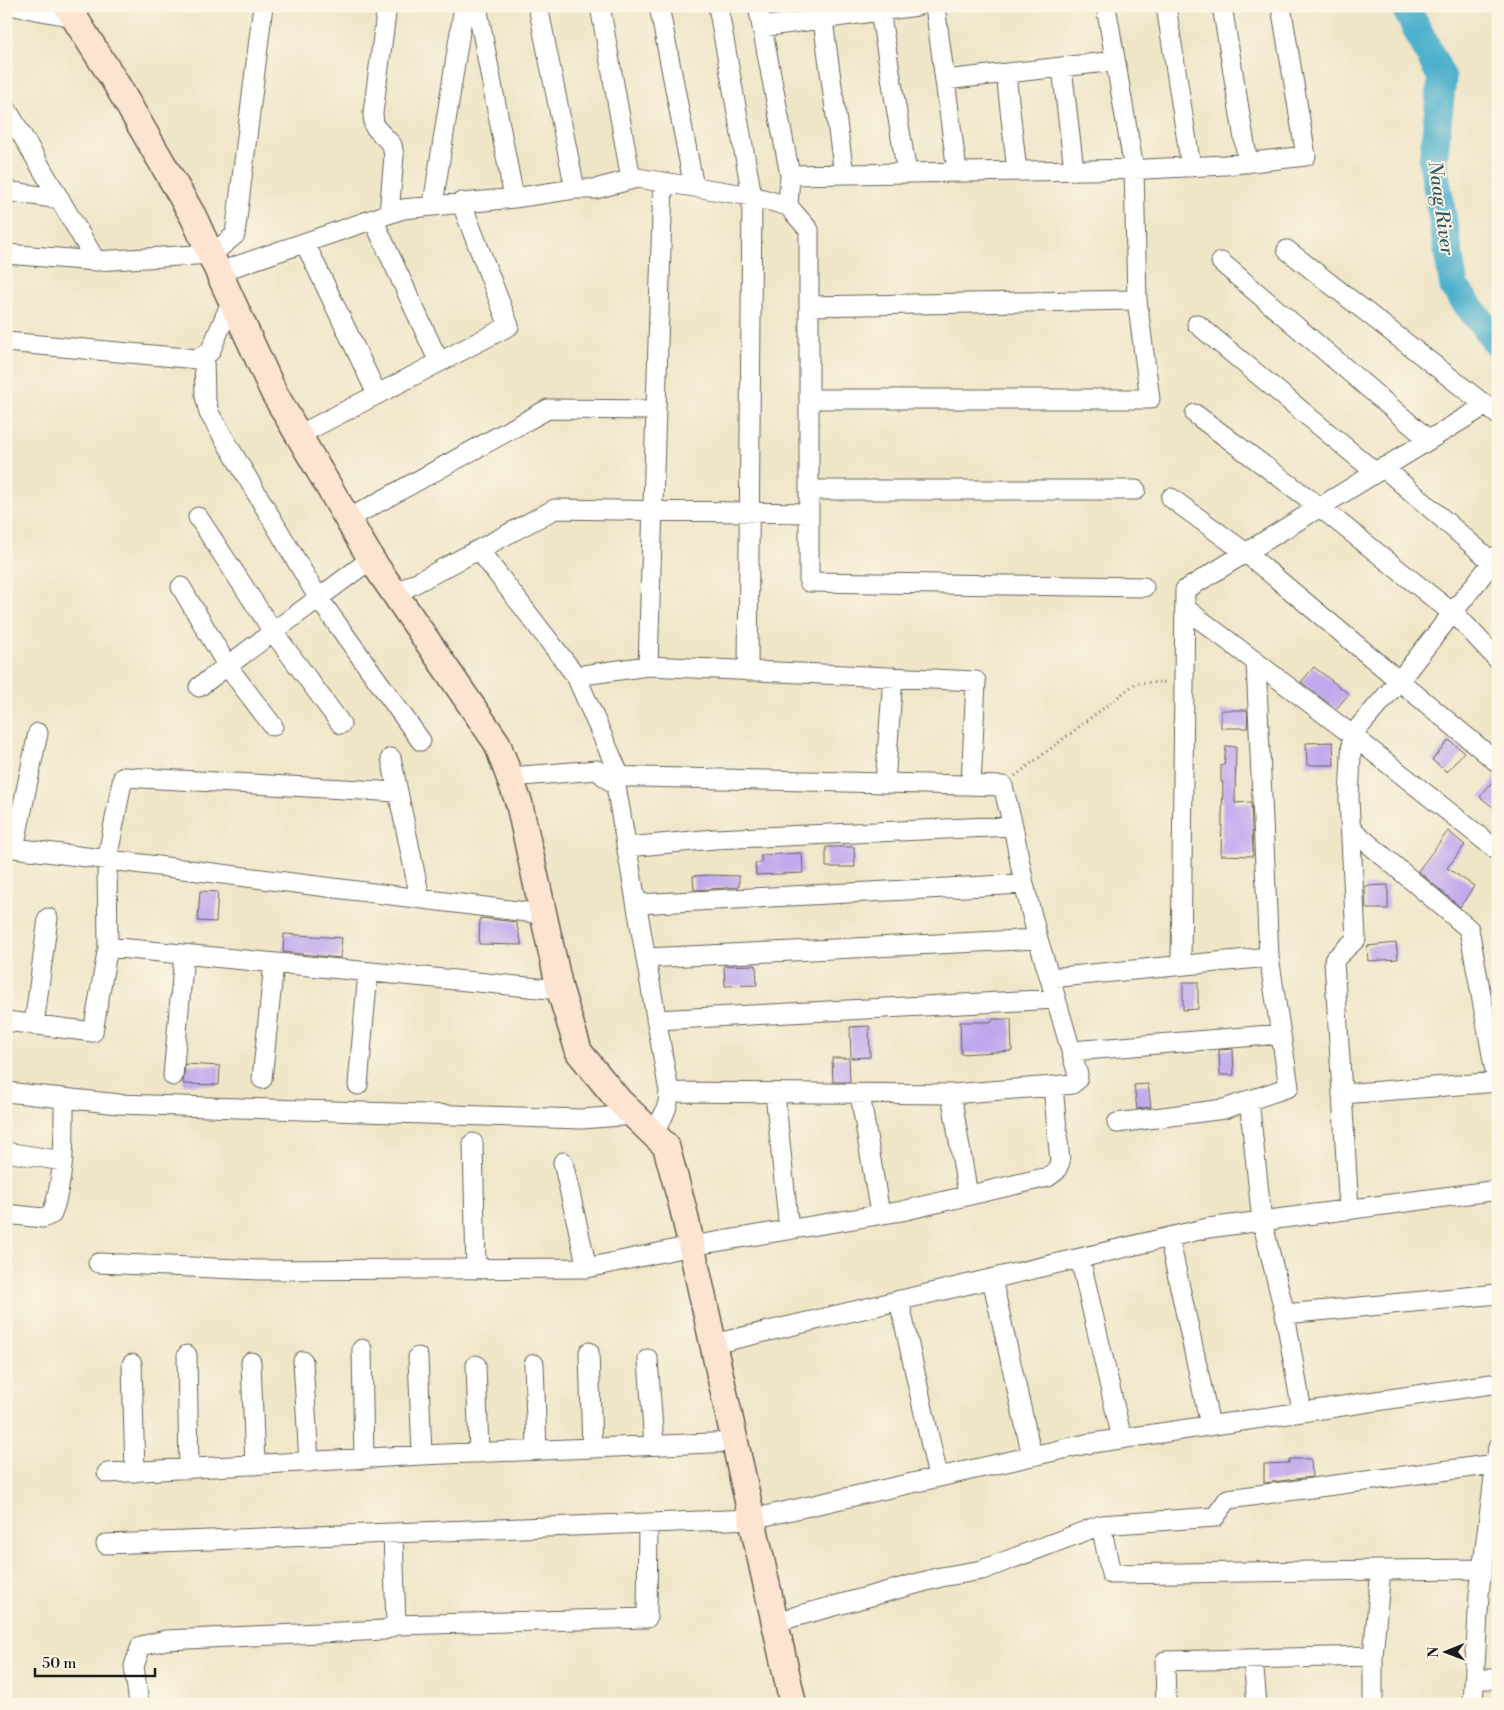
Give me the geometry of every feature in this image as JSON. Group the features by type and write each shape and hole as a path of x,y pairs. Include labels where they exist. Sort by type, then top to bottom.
{"street":[{"path":"14,6 70,12 119,89 193,216 274,393 348,520 371,559 497,743 519,803 560,990 579,1052 619,1102 666,1146 691,1246 793,1704"},
{"path":"216,263 235,235 263,6"},
{"path":"387,6 373,113 374,126 392,145 394,156 381,216 439,362"},
{"path":"433,204 464,6"},
{"path":"477,6 514,198"},
{"path":"538,6 575,189"},
{"path":"600,6 631,180"},
{"path":"659,6 694,187"},
{"path":"718,6 752,196 748,671"},
{"path":"758,6 790,175 788,206"},
{"path":"762,27 822,12 880,11 917,6"},
{"path":"935,6 957,171"},
{"path":"809,398 1150,399 1137,300 1134,169 1106,6"},
{"path":"1166,6 1191,167"},
{"path":"1222,6 1248,163"},
{"path":"790,175 1191,167 1306,156 1281,6"},
{"path":"880,11 907,173"},
{"path":"822,12 844,174"},
{"path":"945,80 1115,61"},
{"path":"1062,68 1074,170"},
{"path":"1006,74 1018,171"},
{"path":"6,108 96,261"},
{"path":"6,254 96,261 216,263 305,242 403,208 514,198 575,189 595,189 637,178 752,196 788,206 810,230 809,582 1144,587"},
{"path":"648,666 663,182"},
{"path":"6,191 60,199"},
{"path":"299,435 509,326 461,202"},
{"path":"305,242 377,394"},
{"path":"1181,965 1185,590 1429,440 1492,410 1287,250"},
{"path":"1221,262 1429,440"},
{"path":"6,342 197,359 204,357 210,352 232,300"},
{"path":"810,306 1137,300"},
{"path":"1197,324 1496,561 1399,682 1352,735 1349,798 1356,939 1334,960 1349,1210"},
{"path":"204,357 206,406 319,599 421,741"},
{"path":"348,520 548,409 656,410"},
{"path":"1195,414 1321,508 1453,613 1498,660"},
{"path":"809,490 1136,490"},
{"path":"1171,498 1246,553 1498,763"},
{"path":"395,594 555,509 748,514 809,513"},
{"path":"198,517 274,633 341,724"},
{"path":"479,550 576,676 616,786 669,1092 666,1113 653,1134"},
{"path":"200,687 371,559"},
{"path":"182,587 228,667 273,726"},
{"path":"1185,608 1352,735 1498,851"},
{"path":"1117,1123 1224,1109 1289,1086 1268,957 1256,662"},
{"path":"576,676 648,666 976,681 971,785"},
{"path":"885,783 893,677"},
{"path":"38,734 10,848 542,914"},
{"path":"391,758 420,898"},
{"path":"510,777 597,770 612,776 1003,786 1024,884 1038,939 1072,1051 1077,1080 1072,1084 951,1094 669,1092"},
{"path":"6,1021 93,1032 108,947 107,860 123,777 398,792"},
{"path":"627,847 715,839 1013,826"},
{"path":"1342,1094 1497,1082 1469,929 1350,828"},
{"path":"636,904 1024,884"},
{"path":"34,1024 48,918"},
{"path":"646,958 1038,939"},
{"path":"108,947 560,990"},
{"path":"173,1076 184,955"},
{"path":"1050,978 1268,957"},
{"path":"262,1079 274,963"},
{"path":"358,1085 368,972"},
{"path":"656,1020 1056,999"},
{"path":"1072,1051 1281,1034"},
{"path":"98,1263 260,1270 587,1268 691,1246 880,1214 1048,1177 1056,1171 1060,1162 1053,1086"},
{"path":"6,1092 119,1104 581,1119 634,1115"},
{"path":"775,1093 789,1230"},
{"path":"860,1094 880,1214"},
{"path":"951,1094 968,1195"},
{"path":"6,1214 43,1218 52,1214 59,1194 63,1161 64,1098"},
{"path":"1249,1100 1262,1221 1285,1314 1302,1412"},
{"path":"473,1143 476,1269"},
{"path":"6,1152 63,1161"},
{"path":"562,1162 587,1268"},
{"path":"713,1344 1208,1228 1498,1190"},
{"path":"1169,1237 1210,1426"},
{"path":"1080,1258 1122,1438"},
{"path":"992,1278 1032,1456"},
{"path":"1285,1314 1498,1294"},
{"path":"899,1300 938,1477"},
{"path":"362,1349 364,1458"},
{"path":"589,1352 592,1448"},
{"path":"187,1355 189,1469"},
{"path":"418,1357 422,1455"},
{"path":"648,1359 654,1445"},
{"path":"303,1361 309,1462"},
{"path":"251,1362 255,1465"},
{"path":"132,1364 136,1472"},
{"path":"534,1364 537,1450"},
{"path":"476,1365 479,1453"},
{"path":"106,1544 752,1519 1032,1456 1122,1438 1498,1383"},
{"path":"108,1473 422,1455 734,1442"},
{"path":"774,1622 941,1577 982,1570 1102,1525 1215,1516 1228,1499 1497,1456 1487,1579 1474,1678 1473,1704"},
{"path":"139,1704 134,1666 142,1646 166,1640 384,1630 396,1626 647,1618 648,1523"},
{"path":"1102,1525 1111,1574 1381,1570 1487,1579"},
{"path":"393,1533 396,1626"},
{"path":"1373,1704 1373,1656 1381,1570"},
{"path":"1166,1704 1166,1661 1373,1656"},
{"path":"1253,1659 1256,1704"},
{"path":"1474,1678 1498,1679"}],"path":[{"path":"1003,786 1136,683 1184,682"}],"building":[{"path":"1314,667 1349,694 1336,709 1301,682"},
{"path":"1221,710 1247,710 1248,728 1221,728"},
{"path":"1449,740 1464,752 1447,772 1432,760"},
{"path":"1333,742 1334,765 1307,765 1306,743"},
{"path":"1226,746 1236,747 1235,803 1251,802 1253,856 1221,855 1223,782 1221,782 1221,765 1224,765"},
{"path":"1498,774 1498,811 1480,797"},
{"path":"1448,831 1465,845 1447,868 1474,886 1460,907 1418,871"},
{"path":"826,847 854,847 855,867 826,867"},
{"path":"802,853 803,873 756,875 755,863 761,863 761,855"},
{"path":"693,876 739,876 739,887 694,890"},
{"path":"1388,885 1388,909 1366,909 1365,886"},
{"path":"200,891 218,892 216,922 198,921"},
{"path":"480,918 516,922 522,945 479,944"},
{"path":"284,934 342,938 340,958 283,952"},
{"path":"1396,943 1398,959 1368,961 1367,946"},
{"path":"756,965 757,985 725,986 724,966"},
{"path":"1183,982 1198,982 1198,1009 1183,1010"},
{"path":"992,1019 1011,1019 1012,1051 961,1054 960,1022 992,1022"},
{"path":"869,1026 870,1057 851,1058 850,1027"},
{"path":"1233,1049 1234,1075 1220,1075 1219,1050"},
{"path":"832,1058 849,1058 850,1082 833,1082"},
{"path":"185,1064 220,1066 219,1085 183,1084"},
{"path":"1148,1084 1151,1107 1137,1109 1134,1085"},
{"path":"1289,1459 1311,1459 1312,1477 1264,1483 1264,1464 1289,1463"}],"waterway":[{"name":"Naag River","path":"1405,6 1442,78 1433,162 1454,287 1498,344"}]}
